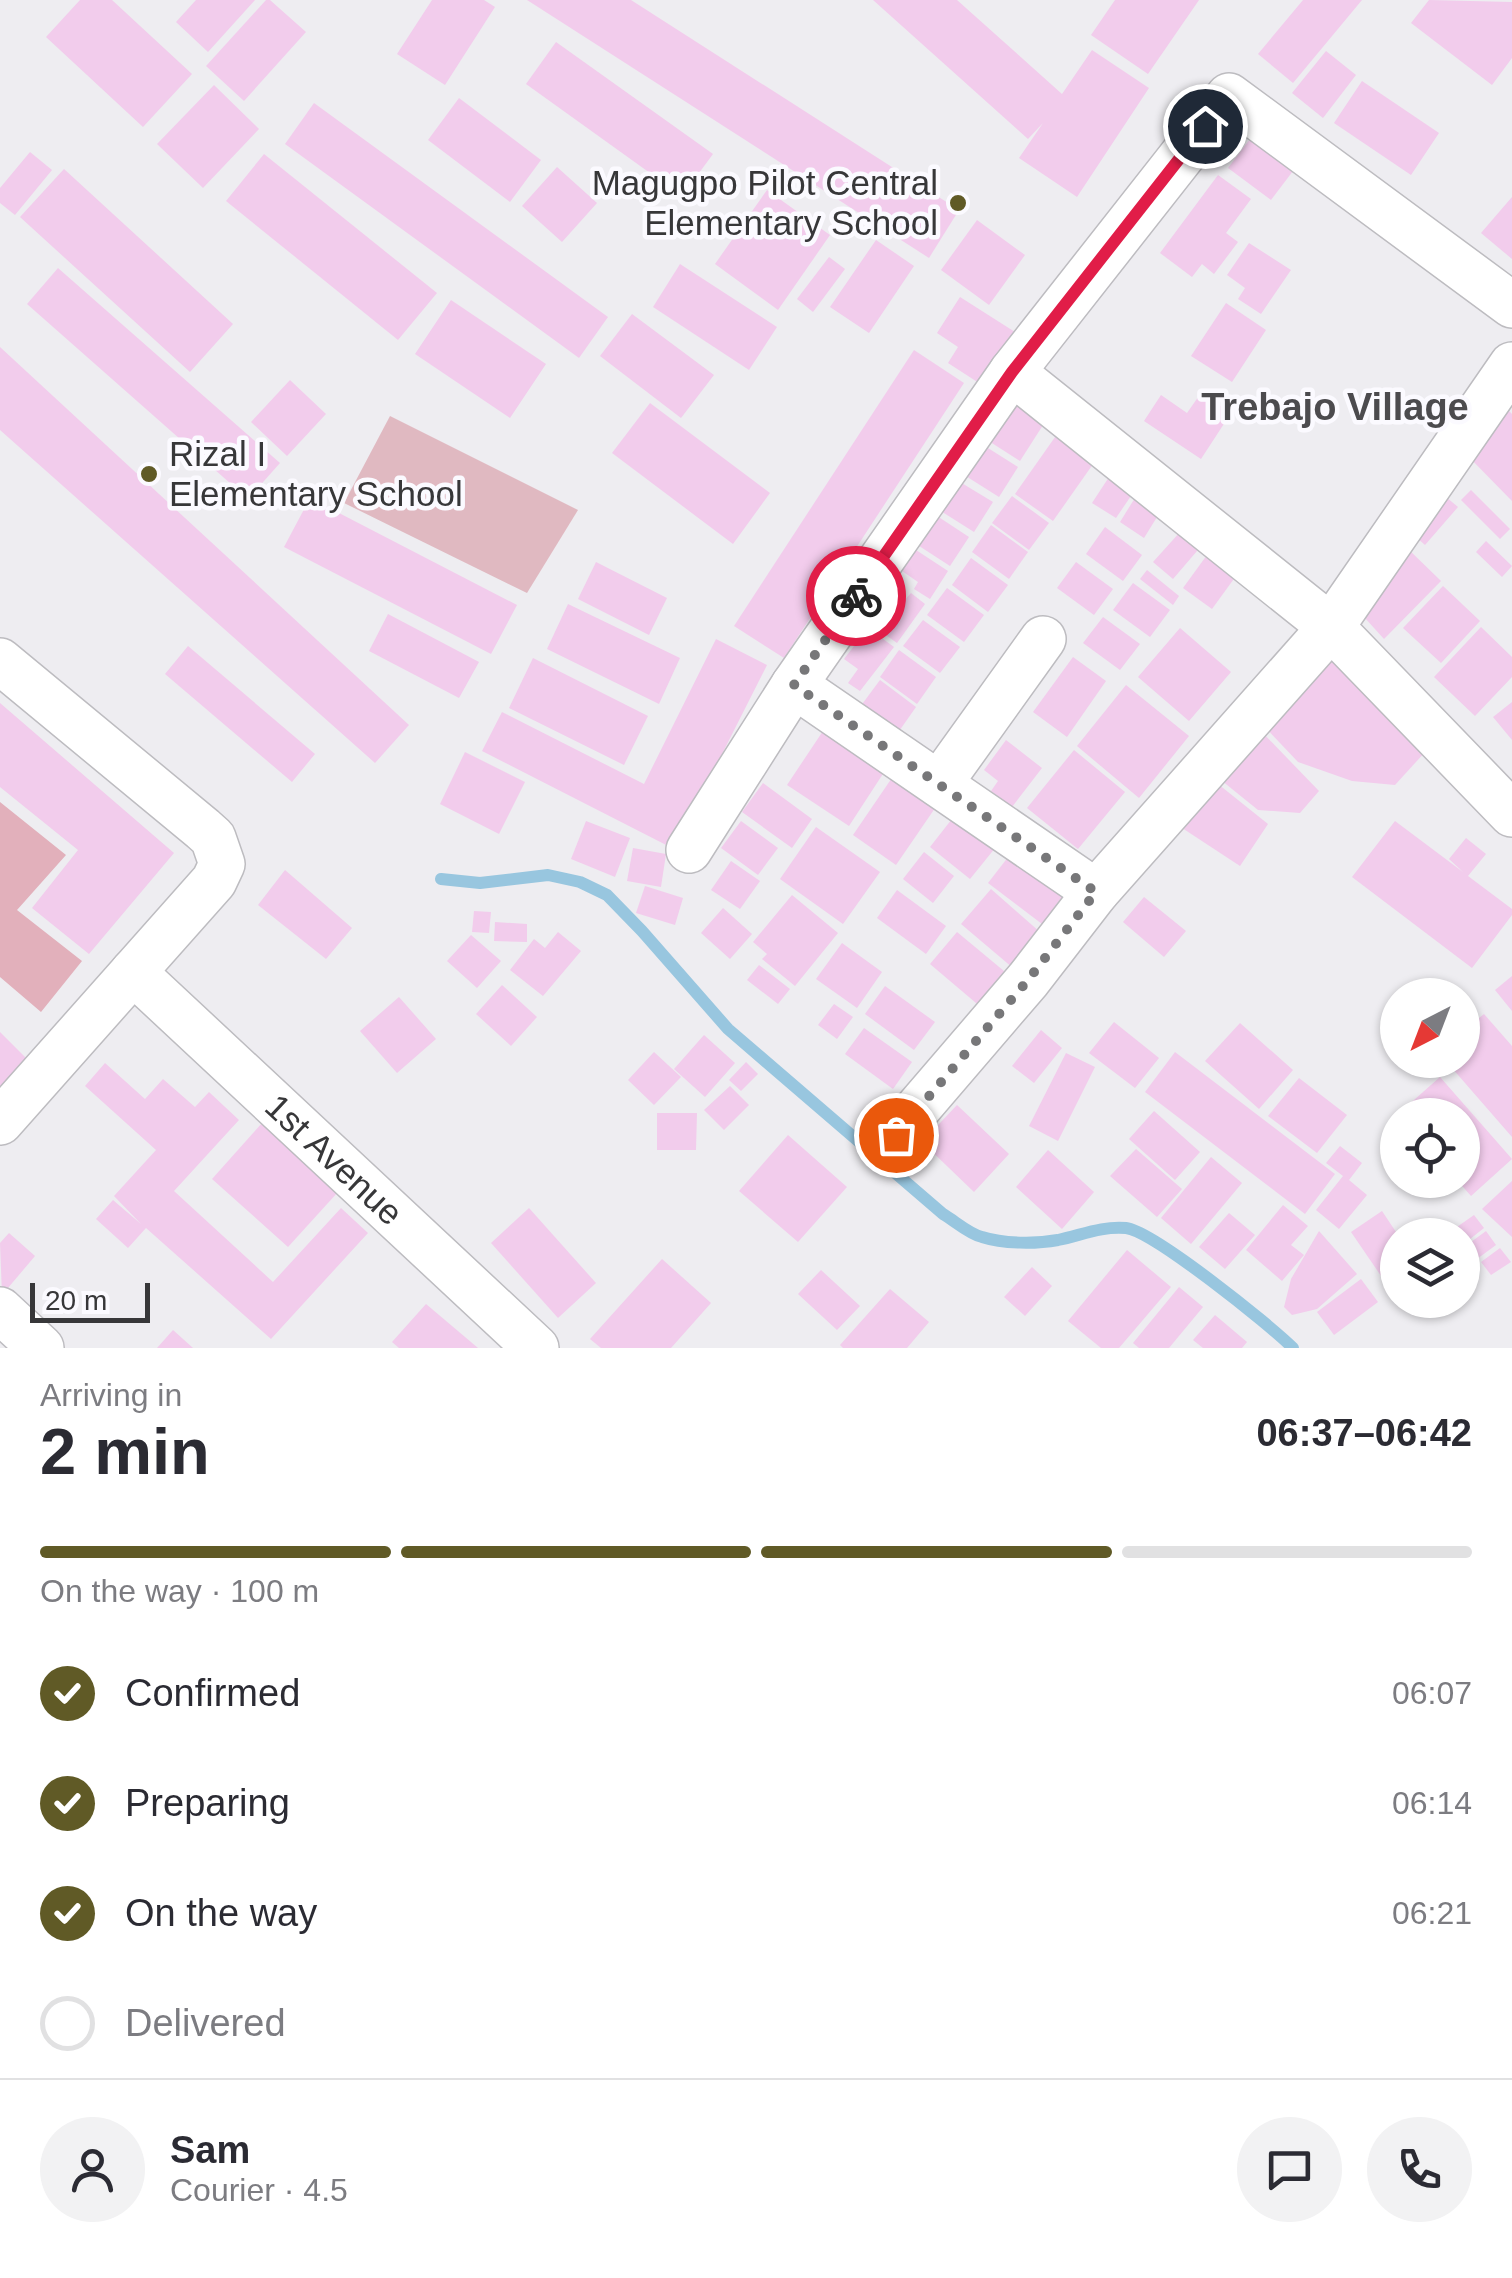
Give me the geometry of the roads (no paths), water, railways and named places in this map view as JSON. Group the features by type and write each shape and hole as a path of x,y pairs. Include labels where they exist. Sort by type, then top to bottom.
{"street":[{"path":"689,850 794,685 1012,372 1229,96 1512,306"},
{"path":"896,1135 1028,980 1096,892 1332,627 1512,365"},
{"path":"1012,372 1332,627 1512,814"},
{"path":"938,784 1043,639"},
{"path":"0,661 213,838 222,864 214,881 0,1122"},
{"path":"794,685 1096,892"},
{"name":"1st Avenue","path":"133,972 536,1348"},
{"path":"0,1310 41,1348"}],"waterway":[{"path":"441,879 480,883 548,875 580,882 607,895 728,1029 962,1227 982,1237 1020,1243 1058,1240 1108,1228 1140,1233 1211,1280 1293,1348"}],"place":[{"name":"Magugpo Pilot Central Elementary School","path":"958,203"},
{"name":"Rizal I Elementary School","path":"149,474"}],"district":[{"name":"Trebajo Village","path":"1335,407"}]}
